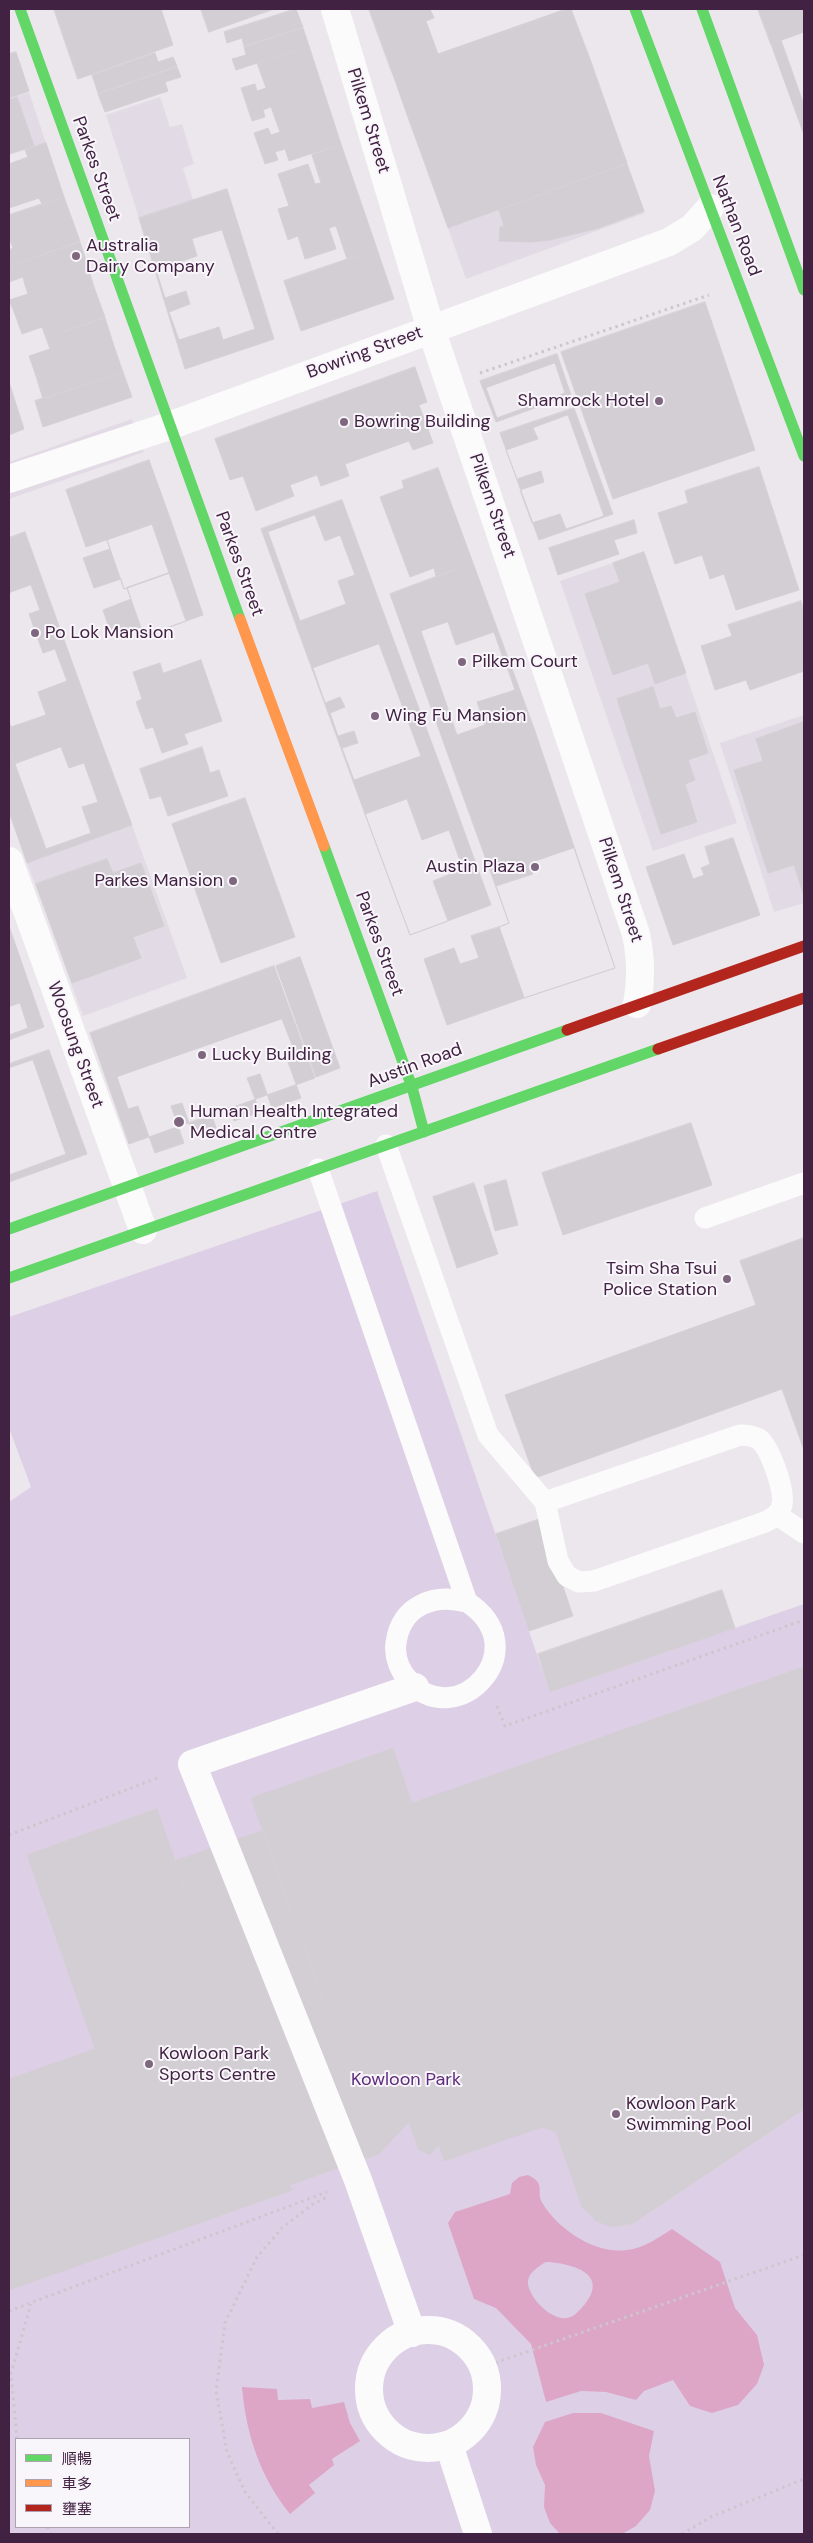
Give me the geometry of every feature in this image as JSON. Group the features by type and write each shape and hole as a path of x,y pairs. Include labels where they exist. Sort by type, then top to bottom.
{"main road":[{"name":"Parkes Street","path":"20,9 169,426 412,1087 424,1132"},
{"name":"Nathan Road","path":"636,9 804,456"},
{"path":"702,9 804,290"},
{"name":"Austin Road","path":"9,1228 412,1087 637,1004 804,946"},
{"path":"9,1278 804,998"}],"street":[{"name":"Pilkem Street","path":"335,9 431,328 636,934 641,958 641,984 637,1004"},
{"name":"Bowring Street","path":"9,479 169,426 669,242 692,228 710,208"},
{"name":"Woosung Street","path":"9,861 143,1230"},
{"path":"412,2333 358,2180 192,1764 415,1687"},
{"path":"429,2330 446,2333 461,2340 489,2365 486,2404 478,2421 465,2435 449,2445 430,2448 412,2446 394,2438 381,2424 372,2408 369,2389 372,2370 381,2354 388,2347 395,2341 412,2333 429,2330"},
{"path":"449,2445 478,2534"}],"lane":[{"path":"386,1145 488,1435 545,1502 558,1560 562,1569 573,1580 587,1583 764,1522 777,1515 782,1503 782,1496 770,1455 758,1439 740,1435 545,1502"},
{"path":"318,1169 467,1602"},
{"path":"705,1218 804,1183"},
{"path":"777,1515 804,1533"},
{"path":"438,1598 453,1598 467,1602 486,1618 492,1629 495,1653 486,1676 475,1688 460,1695 445,1698 429,1695 415,1687 405,1677 398,1664 395,1650 403,1622 412,1610 424,1602 438,1598"}],"path":[{"path":"477,374 709,295"},
{"path":"505,1726 804,1620"},
{"path":"9,1835 192,1764"},
{"path":"9,2311 358,2180"},
{"path":"278,2534 245,2492 227,2452 216,2392 225,2323 257,2257 282,2228 312,2204 358,2180"},
{"path":"489,2365 804,2256"},
{"path":"16,2438 11,2373 32,2303"},
{"path":"682,2534 711,2517 804,2480"}],"shaded area":[{"path":"29,92 46,143 9,155 9,99"},
{"path":"160,97 170,127 182,124 194,164 183,168 193,200 139,218 106,115"},
{"path":"627,163 645,213 466,279 448,228"},
{"path":"132,419 144,452 9,499 9,462"},
{"path":"644,552 737,823 653,851 560,581"},
{"path":"804,715 804,903 774,912 720,743"},
{"path":"132,825 187,978 83,1016 27,863"},
{"path":"528,2175 534,2178 539,2185 543,2204 550,2213 568,2231 591,2244 615,2250 633,2249 651,2242 672,2229 720,2262 735,2308 757,2335 764,2365 757,2384 738,2405 712,2413 690,2406 673,2380 644,2391 636,2400 606,2392 581,2391 546,2402 531,2344 496,2308 474,2299 448,2223 455,2212 510,2194 512,2183 519,2177","holes":["546,2262 556,2263 584,2272 590,2277 593,2284 585,2304 575,2314 567,2318 554,2316 548,2312 536,2301 529,2287 530,2275 535,2270"]},
{"path":"242,2387 277,2389 278,2400 310,2399 312,2408 344,2402 350,2423 360,2441 332,2459 334,2465 309,2485 315,2493 290,2514 270,2485 256,2454 247,2421"},
{"path":"573,2413 601,2413 654,2431 649,2456 655,2491 650,2510 636,2526 622,2534 560,2534 550,2523 544,2507 545,2485 536,2465 533,2447 545,2422"}],"green space":[{"name":"Kowloon Park","path":"377,1191 550,1692 804,1604 804,2534 9,2534 9,1502 31,1487 9,1428 9,1317"}],"building":[{"path":"54,9 161,9 173,45 78,79"},
{"path":"201,9 274,9 209,32"},
{"path":"296,9 303,27 244,46 242,38 227,43 224,32"},
{"path":"369,9 571,9 392,72"},
{"path":"430,9 566,9 438,54 426,21 434,18"},
{"path":"571,9 590,59 410,123 392,72"},
{"path":"758,9 804,9 804,32 771,44"},
{"path":"303,28 309,46 236,70 232,59 246,55 244,47"},
{"path":"804,32 804,135 771,44"},
{"path":"804,32 804,105 781,40"},
{"path":"309,46 341,144 289,161 285,149 275,152 278,160 265,164 254,133 268,128 271,135 280,132 271,107 263,110 265,117 252,121 241,88 255,84 257,91 266,88 257,63"},
{"path":"16,52 29,91 9,98 9,54"},
{"path":"155,53 158,62 173,57 177,66 98,93 92,75"},
{"path":"590,59 608,110 429,175 410,123"},
{"path":"177,67 181,77 165,82 168,91 105,112 98,94"},
{"path":"17,97 34,146 9,154 9,100"},
{"path":"608,110 627,163 448,228 429,175"},
{"path":"46,143 64,197 42,204 39,198 9,208 9,164 28,157 25,150"},
{"path":"341,144 377,249 347,259 336,226 329,228 336,249 305,259 298,236 288,240 278,209 289,206 278,174 308,164 315,184 321,183 312,155"},
{"path":"627,164 644,211 599,228 550,240 531,242 499,241 500,227 504,226 499,210"},
{"path":"227,189 274,339 185,369 139,218"},
{"path":"64,197 72,219 10,240 9,215"},
{"path":"72,219 80,241 9,266 9,250 13,248 10,240"},
{"path":"222,230 255,329 223,340 219,327 179,340 169,312 190,304 186,291 165,298 156,270 197,256 192,239"},
{"path":"80,242 87,264 25,285 23,277 9,282 9,266"},
{"path":"377,249 394,299 301,331 284,281"},
{"path":"87,264 94,287 15,314 9,300 28,294 25,285"},
{"path":"94,287 105,317 46,338 42,327 22,334 15,314"},
{"name":"Shamrock Hotel","path":"705,302 755,450 613,499 561,352"},
{"path":"105,318 115,349 36,376 29,356 50,349 46,338"},
{"path":"115,349 123,372 43,399 36,376"},
{"path":"557,354 571,395 496,422 480,381"},
{"path":"555,363 565,393 497,418 486,388"},
{"name":"Bowring Building","path":"415,367 427,402 419,405 433,443 413,450 409,441 345,464 349,476 321,486 317,475 290,485 294,496 256,511 243,476 230,480 215,439"},
{"path":"123,372 132,397 43,427 35,401"},
{"path":"9,382 24,429 9,435"},
{"path":"574,408 613,514 539,540 500,433"},
{"path":"568,415 604,516 566,529 560,514 532,523 520,490 544,482 541,471 517,479 506,450 538,439 533,428"},
{"path":"149,460 170,518 86,547 66,490"},
{"path":"759,467 799,590 736,610 724,574 710,579 702,555 675,564 658,513 688,503 685,491"},
{"path":"438,468 473,563 436,576 434,568 410,577 380,497 404,488 402,481"},
{"path":"342,500 385,617 304,647 261,529"},
{"path":"315,515 325,541 340,535 355,575 338,581 346,604 300,621 268,532"},
{"path":"170,518 187,567 124,589 107,540"},
{"path":"634,520 637,533 614,540 619,554 558,575 549,548"},
{"path":"152,524 169,573 124,589 121,579 94,588 83,558 110,549 107,540"},
{"name":"Po Lok Mansion","path":"25,532 96,728 9,760 9,538"},
{"path":"644,552 686,673 655,684 648,663 613,675 585,594 620,582 613,563"},
{"name":"Pilkem Court","path":"473,563 535,731 451,763 390,594"},
{"path":"187,567 203,615 144,636 127,588"},
{"path":"169,573 186,621 144,636 141,627 112,637 103,610 131,599 127,588"},
{"path":"31,585 40,610 29,614 43,653 55,649 67,681 38,692 46,715 11,727 9,721 9,593"},
{"path":"801,601 804,612 804,671 750,690 746,680 715,690 701,646 732,636 728,625"},
{"name":"Wing Fu Mansion","path":"385,617 447,784 365,814 304,647"},
{"path":"448,622 456,645 494,632 503,658 488,663 490,670 506,664 515,690 477,702 485,725 457,735 421,631"},
{"path":"379,644 421,756 354,780 342,748 358,743 354,731 338,736 330,713 345,707 340,697 325,703 313,668"},
{"path":"201,660 222,721 184,734 188,744 162,753 153,727 146,729 136,702 142,699 133,672 160,663 163,673"},
{"path":"653,687 660,709 671,706 676,718 695,712 708,753 688,760 695,780 685,784 697,822 661,834 617,699"},
{"path":"804,722 804,896 794,865 768,873 734,770 763,761 756,739"},
{"path":"96,728 132,825 27,863 9,812 9,760"},
{"name":"Austin Plaza","path":"535,731 615,968 524,998 499,927 509,923 451,763"},
{"path":"61,747 69,768 84,763 98,802 82,807 91,833 46,849 15,764"},
{"path":"202,747 210,773 219,770 228,796 168,816 161,796 150,799 140,769"},
{"path":"447,784 491,905 410,935 365,814"},
{"name":"Parkes Mansion","path":"245,798 295,937 221,963 172,824"},
{"path":"407,799 422,840 449,830 463,869 433,881 448,921 410,935 365,814"},
{"path":"733,838 760,915 673,945 646,867 684,854 693,879 704,875 701,868 710,864 705,847"},
{"path":"574,848 615,968 524,998 499,927 509,923 496,886 533,874 530,863"},
{"path":"107,859 113,873 141,863 164,926 133,937 141,958 72,983 36,884"},
{"path":"9,926 44,1027 9,1040"},
{"path":"499,927 524,998 447,1025 424,959 454,948 460,964 479,958 471,936"},
{"path":"300,957 340,1068 316,1077 276,966"},
{"name":"Lucky Building","path":"274,966 315,1078 129,1144 90,1033"},
{"path":"20,1003 28,1028 9,1035 9,1007"},
{"path":"282,1019 294,1050 285,1054 301,1098 272,1108 260,1074 247,1078 260,1112 234,1121 230,1107 211,1114 217,1130 194,1138 182,1103 171,1106 184,1143 155,1153 138,1106 128,1109 117,1077"},
{"path":"49,1050 87,1154 9,1182 9,1064"},
{"path":"33,1060 66,1154 9,1175 9,1068"},
{"path":"691,1123 712,1185 563,1235 542,1173"},
{"path":"506,1180 518,1225 495,1231 484,1186"},
{"path":"474,1183 498,1254 457,1268 433,1197"},
{"path":"804,1238 804,1450 782,1389 535,1478 505,1395 756,1305 740,1261"},
{"path":"540,1519 573,1616 529,1631 496,1534"},
{"path":"722,1590 735,1628 550,1692 538,1654"},
{"path":"804,1667 804,2109 632,2224 612,2227 596,2221 582,2207 556,2132 542,2127 444,2161 439,2145 430,2155 419,2150 409,2122 379,2154 251,1798 393,1748 412,1803"},
{"name":"Kowloon Park Sports Centre","path":"157,1809 289,2185 293,2190 9,2290 9,2079 95,2049 27,1855"},
{"path":"262,1831 379,2154 289,2185 175,1861"}],"traffic: fast":[{"path":"20,9 240,619"},
{"path":"635,9 804,456"},
{"path":"702,9 804,290"},
{"path":"324,846 412,1087 424,1132"},
{"path":"9,1229 567,1030"},
{"path":"9,1278 658,1049"}],"traffic: slow":[{"path":"240,619 324,846"}],"traffic: jam":[{"path":"567,1030 804,946"},
{"path":"658,1049 804,998"}],"place":[{"name":"Australia Dairy Company","path":"76,256"},
{"name":"Shamrock Hotel","path":"659,401"},
{"name":"Bowring Building","path":"344,422"},
{"name":"Po Lok Mansion","path":"35,633"},
{"name":"Pilkem Court","path":"462,662"},
{"name":"Wing Fu Mansion","path":"375,716"},
{"name":"Austin Plaza","path":"535,867"},
{"name":"Parkes Mansion","path":"233,881"},
{"name":"Lucky Building","path":"202,1055"},
{"name":"Human Health Integrated Medical Centre","path":"179,1122"},
{"name":"Tsim Sha Tsui Police Station","path":"727,1279"},
{"name":"Kowloon Park Sports Centre","path":"149,2064"},
{"name":"Kowloon Park Swimming Pool","path":"616,2114"}]}
